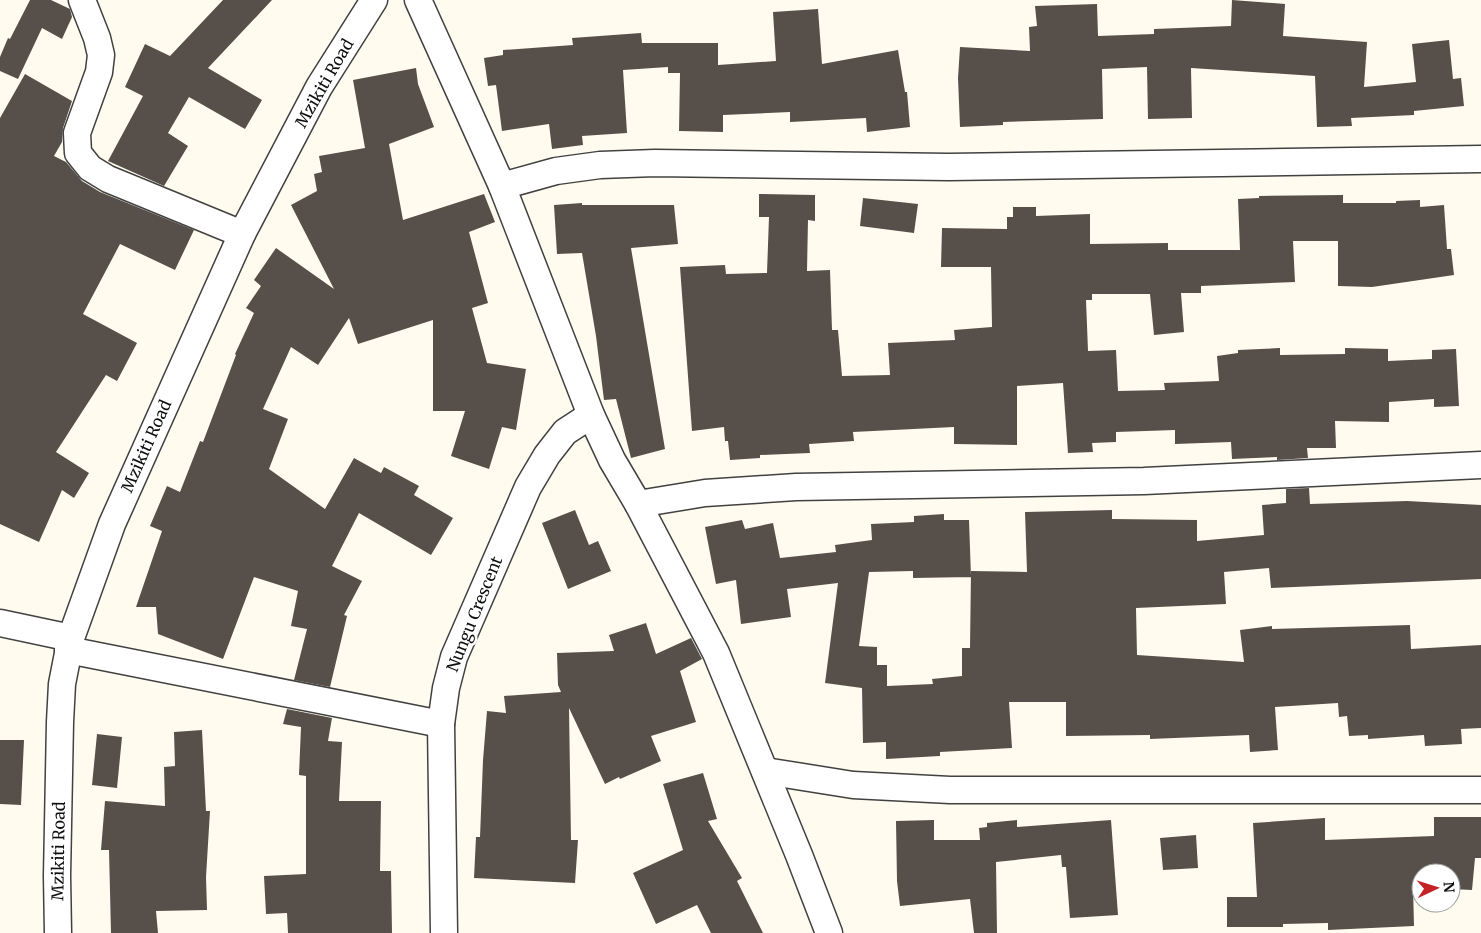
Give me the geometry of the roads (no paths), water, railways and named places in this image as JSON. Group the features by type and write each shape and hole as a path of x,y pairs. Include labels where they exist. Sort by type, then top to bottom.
{"street":[{"path":"82,0 97,38 100,55 99,72 77,133 78,153 90,168 108,179 242,234"},
{"name":"Mzikiti Road","path":"58,933 60,722 62,684 69,644 112,524 242,234 320,87 374,0"},
{"path":"418,0 502,186 591,415 612,460 638,504 716,653 829,933"},
{"path":"502,186 556,171 600,165 655,163 949,167 1481,159"},
{"name":"Nungu Crescent","path":"444,933 441,724 446,688 454,657 528,487 547,455 566,432 591,415"},
{"path":"638,504 705,493 796,487 1144,481 1481,465"},
{"path":"0,623 69,644 441,724"},
{"path":"765,771 853,785 950,790 1481,790"}]}
